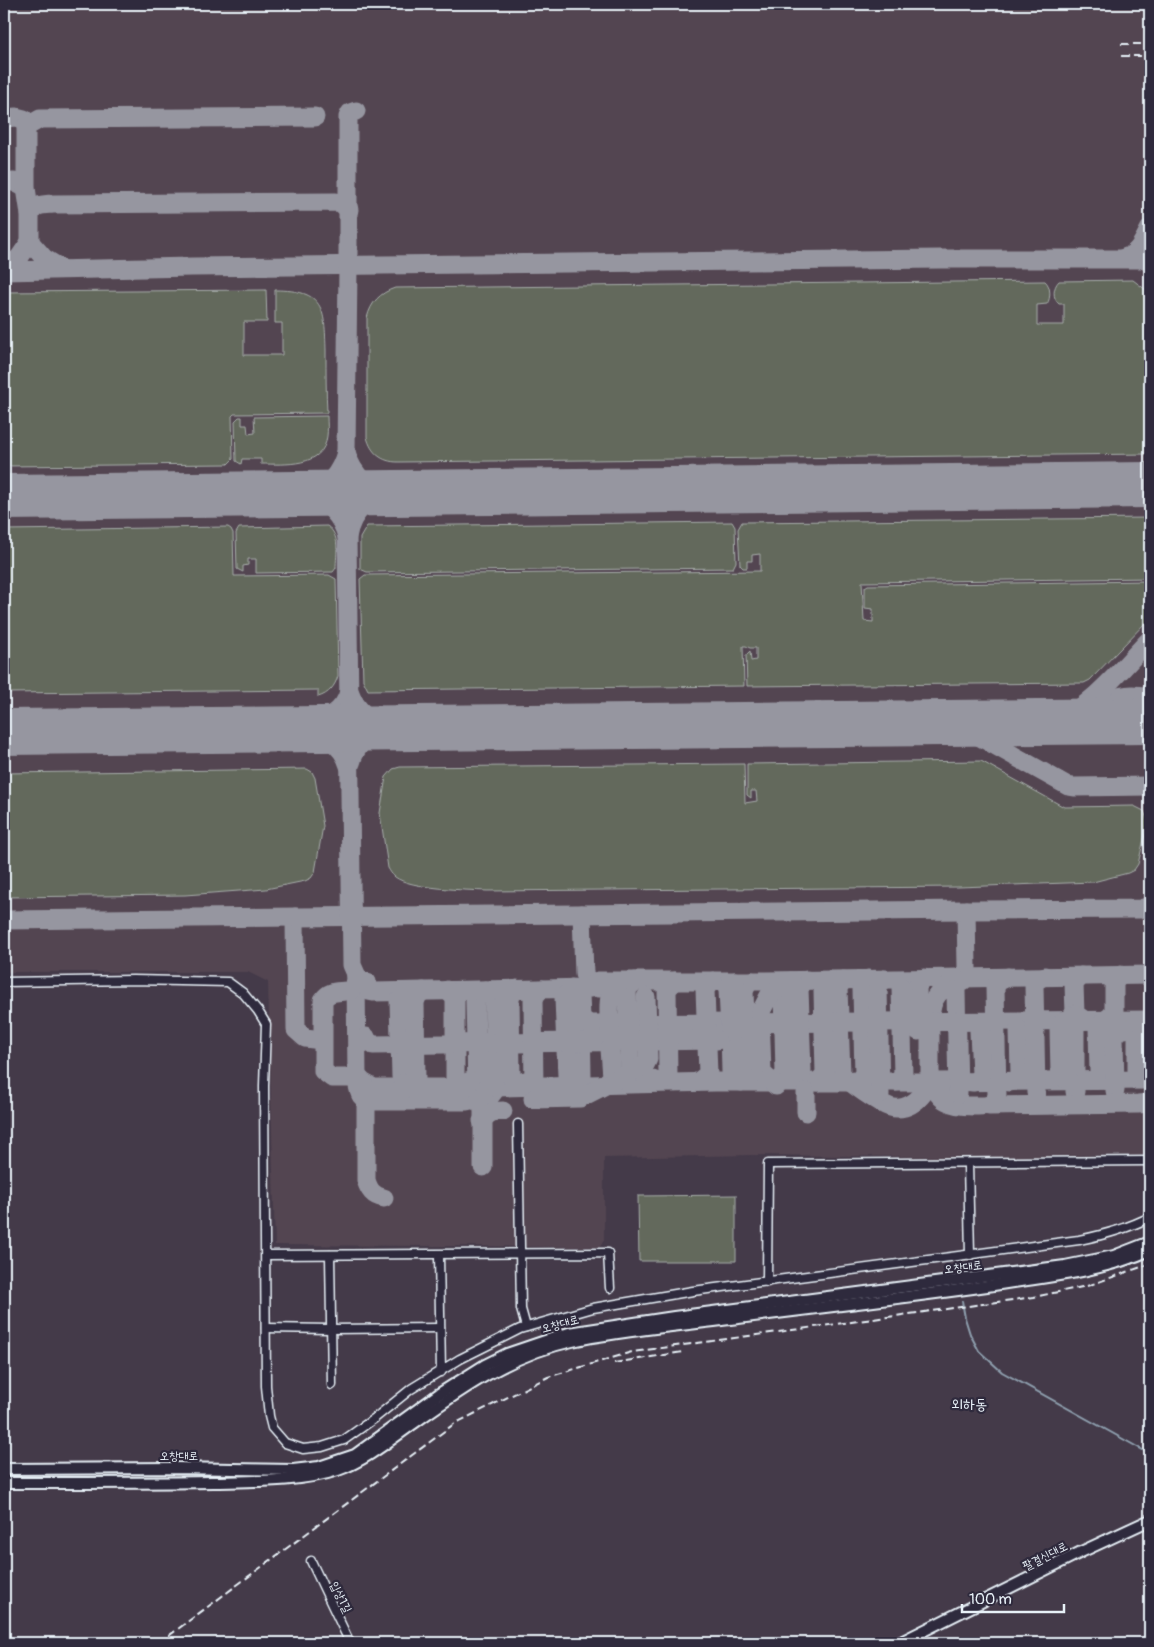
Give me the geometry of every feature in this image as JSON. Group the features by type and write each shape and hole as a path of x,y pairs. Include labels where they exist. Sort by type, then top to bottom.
{"main road":[{"name":"오창대로","path":"973,1283 1114,1256 1150,1242"},
{"name":"오창대로","path":"4,1483 246,1481 328,1473 339,1470 366,1456 489,1372 546,1348 571,1341 942,1287 1086,1270 1115,1263 1150,1250"},
{"name":"오창대로","path":"4,1469 226,1468 293,1470 319,1468 355,1455 439,1394 484,1365 569,1332 674,1317 942,1287"},
{"name":"팔결신대로","path":"899,1643 1081,1552 1150,1520"}],"street":[{"path":"4,982 133,980 228,982 243,993 258,1011 266,1024 264,1086 266,1386 269,1416 272,1428 285,1443 303,1449 322,1447 344,1440 411,1389 460,1359 520,1329 593,1308 693,1292 1079,1240 1109,1234 1150,1217"},
{"path":"518,1124 521,1309 526,1328"},
{"path":"767,1282 768,1164 1150,1161"},
{"path":"968,1162 970,1255"},
{"path":"266,1255 608,1253 610,1288"},
{"path":"330,1255 332,1385"},
{"path":"439,1255 441,1372"},
{"path":"266,1328 440,1328"},
{"name":"입상1길","path":"311,1561 350,1643"}],"shaded area":[{"path":"4,4 1150,4 1150,1155 943,1157 752,1155 604,1158 604,1240 600,1247 275,1245 268,982 248,972 4,972"}],"green space":[{"path":"1133,280 1150,293 1150,454 392,462 378,456 374,452 367,437 367,318 371,307 377,299 395,288 1045,281 1050,292 1049,299 1047,304 1037,305 1037,325 1064,325 1064,304 1059,304 1054,296 1055,286 1059,281"},
{"path":"266,290 267,322 244,322 244,355 282,355 282,323 275,323 275,290 304,293 312,298 318,304 324,323 327,413 234,414 232,416 233,459 228,464 4,466 4,292"},
{"path":"327,416 327,434 324,446 319,454 311,459 291,464 261,464 261,459 242,459 241,464 236,461 235,421 239,417 242,417 242,425 247,425 248,434 255,433 254,417"},
{"path":"1150,518 1150,578 862,582 864,621 873,622 873,609 865,608 865,587 868,585 1150,581 1150,618 1090,680 1084,683 747,686 746,655 750,651 751,661 756,660 756,648 746,646 743,646 744,686 368,690 363,680 360,579 365,575 760,571 760,554 752,555 752,561 747,561 747,568 743,568 740,565 738,529 742,522"},
{"path":"732,522 735,527 736,562 733,568 367,572 360,569 360,538 367,526"},
{"path":"327,526 334,534 337,545 336,568 333,572 256,573 256,559 248,559 248,565 243,566 243,572 237,569 236,533 239,528"},
{"path":"228,527 233,533 234,576 329,575 336,579 338,676 328,692 318,697 318,690 4,693 4,530"},
{"path":"981,761 1064,807 1134,806 1144,811 1148,822 1138,864 1134,870 1093,882 959,887 487,891 453,889 413,884 392,875 388,868 380,813 386,777 393,769 400,767 744,764 745,803 757,801 756,791 751,791 751,798 747,795 747,764"},
{"path":"307,769 312,772 315,778 323,826 315,872 311,878 305,881 266,889 185,895 4,897 4,773"},
{"path":"736,1195 736,1261 639,1261 638,1196"}],"waterway":[{"path":"962,1301 970,1334 979,1351 1002,1372 1150,1454"}],"taxiway":[{"path":"307,494 321,488 332,479 341,466 346,452 348,117 350,113 356,111"},
{"path":"4,118 16,117 24,119 26,127"},
{"path":"30,242 30,214 26,188 26,127 40,119 315,117"},
{"path":"4,182 14,182 26,188"},
{"path":"30,214 37,207 53,204 336,202 341,203 349,210"},
{"path":"1124,258 1137,250 1150,228"},
{"path":"4,269 19,258 30,242 44,258 62,269"},
{"path":"4,271 192,267 941,259 1150,259"},
{"path":"346,452 357,475 363,481 377,490 394,493"},
{"path":"367,982 359,978 352,965 347,537 353,519 364,506 378,498 397,493"},
{"path":"307,494 315,497 333,510 342,522 347,537"},
{"path":"1055,722 1068,716 1094,697 1150,639"},
{"path":"299,729 323,721 337,712 347,699 349,691"},
{"path":"350,693 361,711 371,719 390,728"},
{"path":"1089,717 1104,704 1121,696 1138,695 1150,698"},
{"path":"1139,721 1150,724"},
{"path":"955,723 1068,786 1150,786"},
{"path":"351,763 353,756 365,740 377,732 390,728"},
{"path":"299,729 307,730 330,740 342,751 349,766"},
{"path":"4,920 1140,909 1150,906"},
{"path":"966,910 967,968"},
{"path":"582,914 584,974 588,981 599,988"},
{"path":"295,917 296,1030 305,1038 322,1040"},
{"path":"1114,1028 1114,984 1121,975"},
{"path":"356,977 362,987 373,992 591,988 598,981 766,981 1150,975"},
{"path":"356,976 357,1080 359,1092 365,1099 374,1101 467,1101 473,1099 481,1104 482,1107 495,1090 495,1052 487,1043 495,1036 494,999 492,993 485,990 477,996 475,1001 477,1087 478,1092 483,1098"},
{"path":"1036,1093 1034,985 1038,979 1045,976"},
{"path":"1081,976 1074,984 1075,1014 1084,1020"},
{"path":"962,982 944,989 934,1000 930,1016 930,1074 936,1091 946,1101 960,1105 984,1106 992,1104 997,1096 995,987 999,981 1008,977"},
{"path":"918,1031 917,986 924,978"},
{"path":"857,1082 864,1074 862,990 864,983 868,979"},
{"path":"880,1095 878,986 884,979"},
{"path":"802,1070 799,989 803,982 807,980"},
{"path":"818,1082 825,1074 823,991 824,985 829,980"},
{"path":"843,980 838,988 841,1074 879,1101 890,1107 897,1108 905,1107 917,1100 926,1088 930,1074"},
{"path":"625,1081 630,1075 627,989 635,981"},
{"path":"653,1080 661,1082 668,1077 667,989 675,981"},
{"path":"698,1082 708,1074 705,989 713,981"},
{"path":"734,1031 730,1031 728,990 729,986 735,981"},
{"path":"738,1024 734,1025 730,1031 731,1072 741,1082 747,1074 744,991 748,983 752,981"},
{"path":"778,1082 785,1074 783,991 791,981"},
{"path":"356,982 351,990 329,994 323,1000 323,1071 332,1078 359,1078 374,1088 715,1082 1150,1080"},
{"path":"776,1086 762,1073 760,1013 769,996 776,990 784,986 794,986"},
{"path":"896,1082 903,1075 901,987"},
{"path":"581,1018 582,1076 575,1085 567,1076 564,998 572,988 580,994 581,1018 589,1024 1150,1020"},
{"path":"605,1084 612,1077 610,1049 618,1041 613,1039 611,1034 609,1011 610,996 617,988"},
{"path":"517,989 510,996 511,1076 519,1086 525,1081"},
{"path":"540,1096 534,1089 533,1000 542,989"},
{"path":"447,990 455,998 455,1079 464,1088 470,1081"},
{"path":"403,1083 409,1088 416,1080 415,1002 418,995 423,991"},
{"path":"956,991 958,1094"},
{"path":"533,1099 580,1098 645,1065 648,1059 646,997"},
{"path":"399,1001 401,1077"},
{"path":"1075,1014 1075,1092"},
{"path":"1108,1081 1099,1073 1098,1029 1112,1015"},
{"path":"1069,1081 1060,1075 1059,1029 1062,1023 1072,1016"},
{"path":"1115,1091 1114,1037 1120,1030 1125,1029"},
{"path":"1137,1029 1137,1072 1146,1080"},
{"path":"1010,1082 1015,1081 1020,1075 1019,1030"},
{"path":"973,1082 977,1081 981,1074 979,1031"},
{"path":"366,1037 373,1045 717,1040"},
{"path":"366,1088 366,1180 372,1192 384,1198"},
{"path":"806,1092 806,1112"},
{"path":"483,1096 483,1167"},
{"path":"989,1106 1150,1103"},
{"path":"482,1121 491,1113 503,1111"}],"runway":[{"path":"4,497 1150,485"},
{"path":"4,732 1150,721"}],"railway":[{"path":"1121,44 1150,44"},
{"path":"1121,56 1150,56"},
{"path":"159,1643 454,1424 548,1377 632,1352 1034,1297 1087,1286 1150,1264"},
{"path":"614,1363 683,1352"}],"district":[{"name":"외하동","path":"969,1404"}]}
